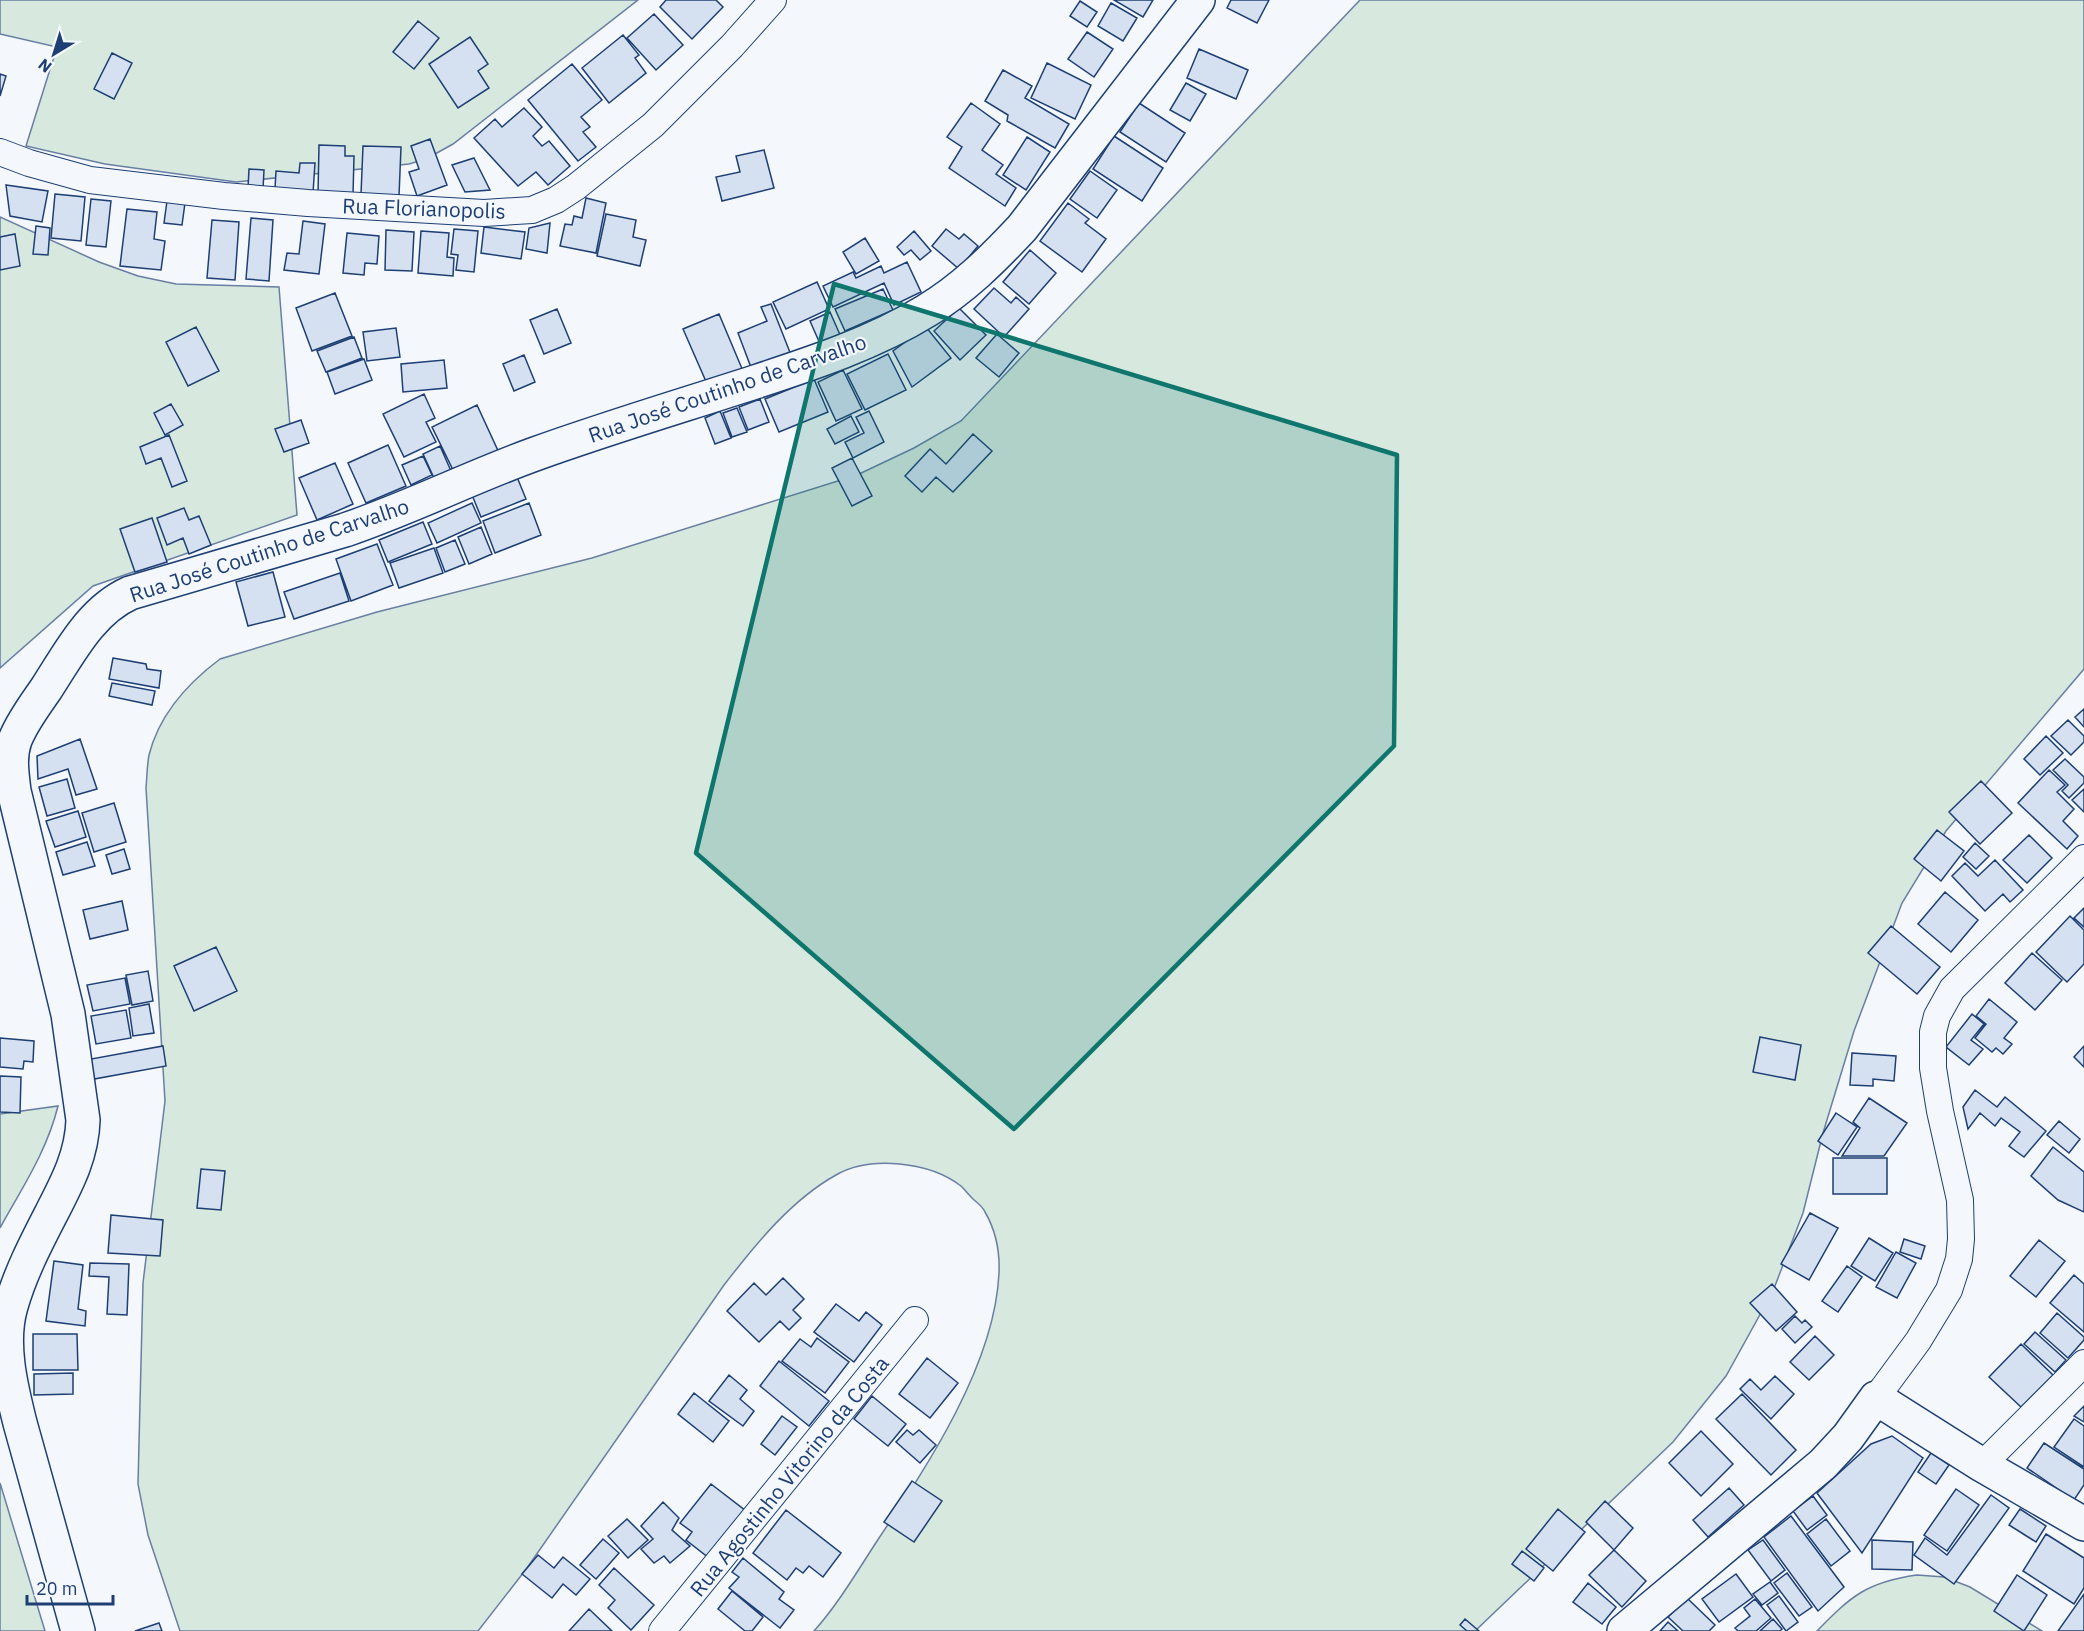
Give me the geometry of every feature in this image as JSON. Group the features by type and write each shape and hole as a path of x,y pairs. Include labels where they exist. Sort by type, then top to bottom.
{"street":[{"name":"Rua Florianopolis","path":"0,152 29,163 90,180 233,197 484,213 532,210 549,204 576,187 652,125 732,46 773,0"},
{"name":"Rua José Coutinho de Carvalho","path":"78,1631 12,1393 8,1330 11,1307 26,1265 78,1157 83,1137 83,1120 68,1014 14,790 12,754 20,729 80,638 104,609 116,599 130,593 381,518 534,454 802,366 870,339 926,312 975,275 1022,228 1198,0"},
{"path":"1624,1631 1823,1464 1848,1437 1918,1341 1949,1290 1959,1259 1960,1200 1933,1068 1932,1041 1937,1016 1952,989 2084,858"},
{"name":"Rua Agostinho Vitorino da Costa","path":"662,1631 915,1320"},
{"path":"1982,1465 2084,1363"},
{"path":"1876,1398 1982,1465 2084,1524"}],"highlighted area":[{"path":"834,284 1397,455 1394,746 1014,1129 696,853"}],"shaded area":[{"path":"0,0 638,0 453,144 426,159 409,164 236,182 105,164 26,146 57,47 0,34"},
{"path":"1360,0 2084,0 2084,669 1946,831 1902,903 1854,1031 1823,1133 1803,1213 1773,1291 1726,1376 1673,1442 1475,1631 814,1631 840,1598 918,1479 956,1412 985,1343 995,1308 999,1273 999,1257 989,1219 982,1207 961,1186 933,1171 917,1167 882,1163 866,1165 836,1175 804,1197 748,1254 527,1568 478,1631 180,1631 148,1535 138,1484 143,1283 165,1101 146,788 148,759 167,713 186,689 220,659 377,612 592,558 857,475 914,448 961,421"},
{"path":"0,217 99,262 138,276 176,284 279,287 297,515 93,586 0,668"},
{"path":"58,1106 41,1154 0,1228 0,1114"},
{"path":"0,1483 45,1631 0,1631"},
{"path":"1917,1575 1944,1577 1970,1587 2042,1631 1817,1631 1840,1608 1861,1592 1885,1582"}],"building":[{"path":"666,0 716,0 723,7 692,39 660,7"},
{"path":"1114,0 1153,0 1143,17"},
{"path":"1231,0 1269,0 1257,23 1227,8"},
{"path":"1080,1 1097,12 1087,27 1070,16"},
{"path":"1111,3 1137,18 1123,41 1098,26"},
{"path":"654,14 683,45 656,70 627,38"},
{"path":"418,21 439,38 414,69 393,52"},
{"path":"1087,32 1113,49 1094,77 1068,59"},
{"path":"623,35 639,55 635,58 646,73 609,103 582,68"},
{"path":"470,37 488,64 478,71 489,88 458,108 429,64"},
{"path":"1199,49 1248,70 1236,99 1187,78"},
{"path":"112,53 132,63 114,99 94,89"},
{"path":"1047,63 1091,85 1075,119 1031,98"},
{"path":"572,64 602,100 581,117 590,127 583,132 596,147 578,161 528,100"},
{"path":"1003,70 1032,86 1025,98 1069,124 1055,148 1007,121 1008,115 985,101"},
{"path":"0,74 6,76 0,96"},
{"path":"1186,83 1206,94 1190,121 1170,110"},
{"path":"971,103 1000,124 982,150 1003,165 996,174 1016,188 1005,206 949,168 962,147 947,137"},
{"path":"1139,103 1185,133 1166,162 1120,132"},
{"path":"524,108 542,127 533,136 542,146 549,141 570,166 548,185 536,172 518,186 474,138 495,119 502,127"},
{"path":"1114,136 1163,168 1142,201 1093,169"},
{"path":"1027,137 1050,152 1026,190 1003,175"},
{"path":"430,139 447,185 417,196 409,172 419,169 411,146"},
{"path":"319,145 345,146 345,156 354,156 353,195 318,194"},
{"path":"363,146 401,147 399,196 361,194"},
{"path":"764,150 774,188 722,201 716,177 740,172 736,156"},
{"path":"474,158 490,190 465,192 452,165"},
{"path":"300,163 315,163 313,193 275,189 276,171 299,173"},
{"path":"249,169 264,170 263,189 248,188"},
{"path":"1090,171 1117,190 1097,218 1070,199"},
{"path":"6,185 48,191 42,222 10,216"},
{"path":"55,194 85,197 81,241 51,238"},
{"path":"586,198 606,203 596,253 560,246 565,224 572,225 574,216 582,218"},
{"path":"91,199 111,201 106,247 86,245"},
{"path":"167,201 185,203 182,225 164,223"},
{"path":"1068,203 1089,219 1085,223 1106,239 1082,272 1040,241"},
{"path":"127,209 157,212 154,239 165,241 161,270 120,266"},
{"path":"606,214 636,220 633,237 646,240 640,266 597,256"},
{"path":"251,218 273,220 269,281 246,279"},
{"path":"212,220 239,222 235,280 207,278"},
{"path":"303,221 325,224 319,274 284,270 287,253 299,254"},
{"path":"550,223 547,253 526,249 529,228"},
{"path":"36,226 50,228 48,255 33,254"},
{"path":"484,227 525,232 521,259 481,253"},
{"path":"454,229 478,231 474,272 456,270 458,255 451,254"},
{"path":"946,229 959,239 964,234 978,246 959,269 932,246"},
{"path":"386,230 414,232 412,271 385,270"},
{"path":"421,231 449,233 447,257 454,258 453,276 418,273"},
{"path":"914,231 931,251 920,260 911,250 904,255 897,247"},
{"path":"347,233 379,236 377,264 365,263 364,275 343,273"},
{"path":"15,234 20,266 0,270 0,237"},
{"path":"865,238 879,261 856,274 843,252"},
{"path":"1030,250 1056,273 1029,304 1003,282"},
{"path":"907,262 921,292 894,305 884,283 833,307 823,286 853,272 856,278 881,266 884,273"},
{"path":"817,282 829,309 786,329 773,302"},
{"path":"994,288 1011,303 1016,297 1029,309 1004,337 974,309"},
{"path":"883,289 893,310 845,331 835,309"},
{"path":"335,293 352,336 312,351 296,308"},
{"path":"771,304 791,355 752,370 738,333 767,321 761,307"},
{"path":"959,308 986,335 960,360 934,331"},
{"path":"557,309 571,343 544,354 530,320"},
{"path":"830,312 841,337 821,346 810,321"},
{"path":"719,314 743,371 708,386 683,329"},
{"path":"196,327 219,371 188,386 166,342"},
{"path":"926,327 951,358 912,387 893,351"},
{"path":"396,328 400,357 367,361 363,332"},
{"path":"997,334 1019,353 999,377 976,358"},
{"path":"354,337 362,358 326,372 317,351"},
{"path":"888,354 906,390 865,410 847,374"},
{"path":"524,355 535,382 514,391 503,364"},
{"path":"364,359 372,380 335,394 327,372"},
{"path":"444,360 447,388 403,392 401,364"},
{"path":"843,370 862,409 836,421 818,382"},
{"path":"814,379 828,412 779,432 765,399"},
{"path":"424,394 435,418 426,422 436,442 404,457 383,414"},
{"path":"760,399 769,422 748,430 739,407"},
{"path":"171,404 183,425 165,435 154,413"},
{"path":"477,405 500,455 456,476 432,427"},
{"path":"737,408 747,432 732,437 723,413"},
{"path":"720,411 731,438 715,444 705,418"},
{"path":"869,411 884,442 853,458 845,442 864,433 856,417"},
{"path":"851,416 859,432 835,444 827,429"},
{"path":"301,420 309,443 284,452 275,429"},
{"path":"973,434 992,451 953,492 936,477 922,492 905,476 930,449 946,464"},
{"path":"169,435 187,481 172,487 161,458 146,464 140,447"},
{"path":"388,445 406,486 366,503 348,463"},
{"path":"440,446 451,471 434,478 423,454"},
{"path":"423,456 432,475 411,485 402,465"},
{"path":"852,458 872,496 852,506 832,468"},
{"path":"335,463 353,504 317,520 299,478"},
{"path":"517,477 526,499 481,517 472,495"},
{"path":"472,503 481,523 437,543 428,523"},
{"path":"529,503 541,535 495,553 483,521"},
{"path":"184,508 189,520 199,516 211,545 189,554 183,538 167,545 157,518"},
{"path":"152,518 167,562 135,572 120,529"},
{"path":"423,522 432,544 388,562 379,540"},
{"path":"481,527 492,554 469,564 458,537"},
{"path":"455,540 465,564 445,572 436,548"},
{"path":"377,544 393,585 351,601 336,559"},
{"path":"434,548 443,573 399,588 390,563"},
{"path":"273,572 285,617 248,626 236,582"},
{"path":"340,573 349,601 294,619 284,592"},
{"path":"113,658 146,664 147,669 161,671 159,688 109,679"},
{"path":"112,683 155,691 152,705 109,696"},
{"path":"2084,709 2084,727 2075,717"},
{"path":"2068,720 2084,736 2084,742 2071,755 2051,736"},
{"path":"2046,736 2063,753 2040,775 2024,759"},
{"path":"80,739 97,789 76,795 68,769 38,779 37,756"},
{"path":"2065,759 2084,777 2084,783 2069,798 2062,791 2068,785 2053,770"},
{"path":"2049,770 2065,785 2057,792 2074,809 2063,821 2078,836 2067,849 2018,803"},
{"path":"67,779 75,808 47,816 39,787"},
{"path":"1981,781 2012,813 1980,844 1949,812"},
{"path":"2084,789 2084,812 2072,800"},
{"path":"114,803 126,842 94,852 82,813"},
{"path":"78,811 86,837 55,847 46,821"},
{"path":"1937,830 1964,851 1941,881 1914,859"},
{"path":"2029,835 2052,858 2027,883 2003,860"},
{"path":"87,842 95,866 63,875 56,852"},
{"path":"1975,843 1989,856 1976,869 1963,857"},
{"path":"124,849 130,869 112,874 106,855"},
{"path":"1995,860 2023,890 2010,902 2003,894 1985,911 1952,876 1965,863 1978,876"},
{"path":"1945,892 1978,920 1951,952 1918,924"},
{"path":"122,901 128,930 90,939 83,910"},
{"path":"2084,908 2084,927 2074,918"},
{"path":"2070,916 2084,930 2084,964 2067,982 2036,952"},
{"path":"1891,926 1940,967 1917,994 1868,953"},
{"path":"216,947 237,991 194,1011 174,966"},
{"path":"2032,953 2062,980 2035,1010 2005,983"},
{"path":"148,971 153,1001 132,1005 126,975"},
{"path":"125,978 130,1004 93,1011 87,985"},
{"path":"1989,999 2017,1022 2004,1038 2012,1044 2003,1054 1996,1048 1992,1052 1975,1038 1986,1024 1976,1016"},
{"path":"149,1004 154,1033 133,1036 129,1008"},
{"path":"126,1010 131,1038 96,1044 91,1016"},
{"path":"1972,1014 1984,1024 1971,1040 1983,1049 1969,1065 1946,1047"},
{"path":"1760,1037 1801,1045 1795,1080 1753,1072"},
{"path":"0,1038 34,1041 33,1062 24,1061 23,1069 0,1067"},
{"path":"163,1046 166,1066 94,1079 91,1059"},
{"path":"2084,1046 2084,1067 2074,1057"},
{"path":"1852,1053 1896,1056 1894,1081 1873,1079 1873,1086 1850,1085"},
{"path":"0,1076 21,1077 20,1113 0,1112"},
{"path":"1975,1090 1997,1107 2005,1097 2046,1131 2024,1157 2009,1146 2020,1132 2001,1118 1995,1126 1980,1113 1968,1129 1963,1107"},
{"path":"1869,1098 1907,1123 1884,1156 1842,1156 1860,1128 1853,1122"},
{"path":"1836,1113 1857,1127 1838,1155 1818,1141"},
{"path":"2059,1121 2080,1139 2069,1153 2047,1135"},
{"path":"2053,1147 2084,1172 2084,1212 2058,1200 2031,1176"},
{"path":"1833,1158 1887,1158 1887,1194 1833,1194"},
{"path":"201,1169 225,1171 221,1210 197,1208"},
{"path":"1810,1213 1838,1228 1809,1280 1781,1264"},
{"path":"111,1215 163,1220 160,1256 108,1253"},
{"path":"1869,1238 1893,1253 1875,1281 1851,1266"},
{"path":"1904,1239 1925,1246 1921,1259 1900,1252"},
{"path":"2039,1240 2065,1261 2036,1297 2010,1276"},
{"path":"1896,1252 1916,1263 1897,1298 1876,1287"},
{"path":"54,1261 83,1265 78,1309 86,1311 85,1326 46,1321"},
{"path":"90,1263 129,1264 127,1315 107,1314 109,1277 89,1276"},
{"path":"1847,1266 1862,1277 1838,1312 1822,1301"},
{"path":"2074,1275 2084,1284 2084,1332 2050,1303"},
{"path":"783,1278 804,1299 793,1310 801,1318 789,1330 780,1321 759,1342 727,1311 754,1283 766,1295"},
{"path":"1772,1284 1797,1312 1776,1331 1750,1303"},
{"path":"836,1304 859,1321 866,1312 882,1325 854,1362 814,1332"},
{"path":"2057,1313 2084,1337 2084,1340 2068,1358 2040,1333"},
{"path":"1795,1316 1802,1323 1805,1320 1812,1327 1795,1343 1782,1329"},
{"path":"2035,1332 2066,1360 2055,1372 2024,1344"},
{"path":"33,1334 77,1334 78,1370 33,1370"},
{"path":"1815,1336 1834,1355 1809,1380 1790,1362"},
{"path":"817,1338 849,1362 825,1393 782,1361 800,1339 811,1347"},
{"path":"2021,1344 2053,1375 2021,1407 1989,1377"},
{"path":"927,1358 958,1383 930,1418 899,1394"},
{"path":"779,1361 829,1401 809,1426 760,1386"},
{"path":"73,1373 73,1394 34,1395 34,1374"},
{"path":"729,1375 747,1390 740,1399 754,1411 743,1426 709,1401"},
{"path":"1775,1376 1794,1394 1771,1419 1740,1389 1750,1379 1761,1390"},
{"path":"694,1393 729,1421 713,1442 678,1414"},
{"path":"1742,1394 1796,1450 1771,1475 1716,1419"},
{"path":"872,1396 906,1424 888,1446 854,1419"},
{"path":"2084,1406 2084,1422 2074,1416"},
{"path":"782,1416 797,1427 775,1455 761,1444"},
{"path":"2074,1419 2084,1426 2084,1467 2054,1447"},
{"path":"907,1430 913,1435 919,1430 936,1445 920,1463 896,1442"},
{"path":"1701,1431 1733,1464 1701,1496 1669,1463"},
{"path":"1892,1436 1923,1458 1862,1553 1817,1493 1871,1444"},
{"path":"2044,1443 2084,1469 2084,1485 2074,1500 2027,1468"},
{"path":"1931,1453 1949,1465 1936,1484 1918,1472"},
{"path":"912,1481 942,1501 914,1542 884,1522"},
{"path":"711,1484 746,1511 709,1558 686,1540 692,1532 680,1523"},
{"path":"1729,1488 1744,1505 1708,1537 1693,1520"},
{"path":"1956,1489 1979,1505 1947,1551 1924,1535"},
{"path":"1991,1495 2009,1508 1954,1584 1914,1555 1925,1538 1947,1555"},
{"path":"1813,1496 1827,1515 1807,1530 1793,1511"},
{"path":"1605,1501 1633,1528 1614,1550 1586,1522"},
{"path":"663,1502 679,1518 672,1530 690,1546 670,1563 664,1556 654,1563 641,1549 653,1539 641,1526"},
{"path":"1558,1509 1585,1532 1553,1571 1526,1549"},
{"path":"2020,1509 2046,1526 2036,1542 2009,1525"},
{"path":"786,1510 841,1553 823,1577 809,1566 803,1573 796,1568 787,1580 753,1553"},
{"path":"1791,1516 1844,1587 1818,1611 1764,1537"},
{"path":"627,1519 648,1540 628,1558 608,1536"},
{"path":"1826,1519 1850,1551 1831,1566 1807,1534"},
{"path":"2046,1534 2084,1558 2084,1588 2074,1604 2023,1571"},
{"path":"603,1539 619,1553 596,1579 580,1565"},
{"path":"1763,1540 1785,1570 1771,1581 1748,1550"},
{"path":"1872,1540 1913,1542 1912,1570 1872,1569"},
{"path":"1614,1550 1646,1581 1622,1607 1589,1575"},
{"path":"1522,1551 1544,1568 1534,1581 1512,1564"},
{"path":"538,1555 554,1568 563,1557 590,1579 576,1595 563,1584 552,1598 522,1574"},
{"path":"743,1558 784,1592 779,1599 794,1610 780,1628 729,1588 739,1577 732,1572"},
{"path":"614,1568 654,1605 631,1630 608,1608 615,1600 599,1585"},
{"path":"1787,1573 1812,1607 1799,1616 1774,1583"},
{"path":"1736,1574 1753,1597 1719,1622 1702,1599"},
{"path":"2017,1575 2047,1595 2024,1631 1994,1611"},
{"path":"1770,1582 1778,1593 1762,1605 1753,1594"},
{"path":"1588,1583 1616,1607 1602,1624 1573,1602"},
{"path":"732,1591 763,1617 752,1631 745,1631 718,1609"},
{"path":"2084,1594 2084,1631 2058,1631"},
{"path":"1779,1596 1798,1622 1786,1631 1767,1605"},
{"path":"1687,1598 1715,1625 1709,1631 1683,1631 1668,1617"},
{"path":"1755,1599 1771,1618 1756,1631 1738,1631 1735,1628 1750,1616 1744,1608"},
{"path":"589,1609 612,1631 569,1631"},
{"path":"1465,1619 1479,1631 1467,1631 1460,1625"},
{"path":"1773,1619 1782,1629 1780,1631 1760,1631"},
{"path":"1668,1622 1678,1631 1660,1631"},
{"path":"159,1623 162,1631 135,1631"}]}
